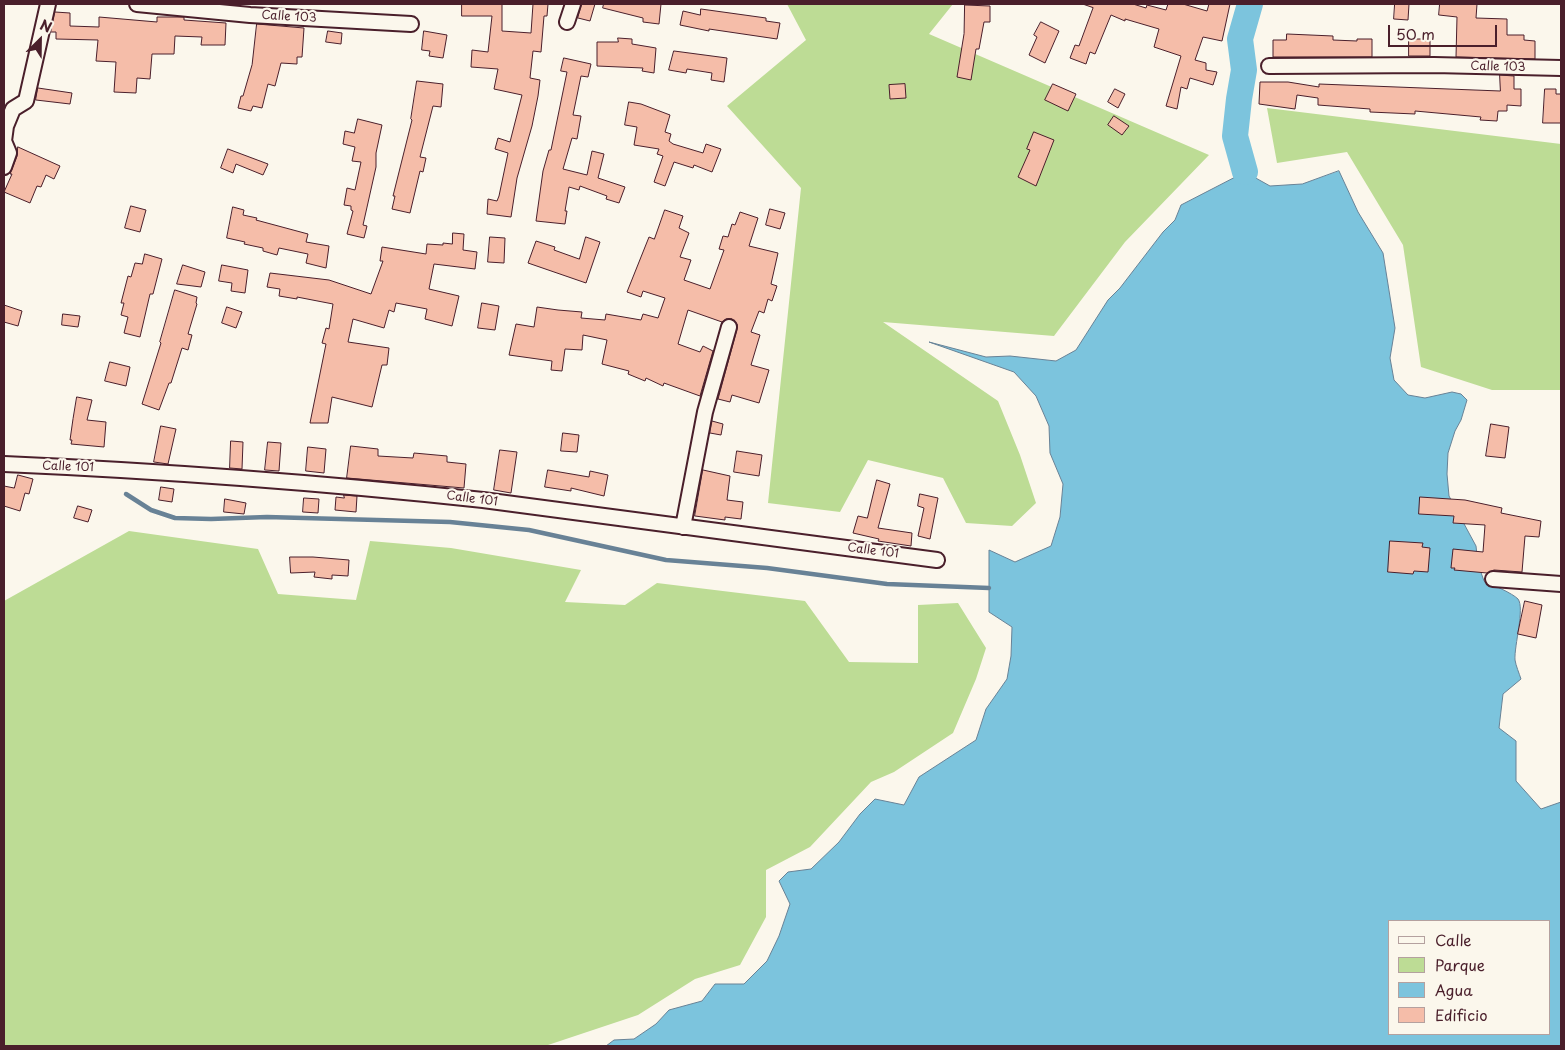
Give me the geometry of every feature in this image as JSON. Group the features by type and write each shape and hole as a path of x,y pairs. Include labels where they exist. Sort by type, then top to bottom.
{"street":[{"path":"4,167 9,153 4,141 6,126 13,108 26,101 48,4"},
{"name":"Calle 103","path":"137,4 250,15 411,24"},
{"path":"567,22 573,4"},
{"name":"Calle 103","path":"1270,66 1434,65 1561,68"},
{"path":"683,527 705,412 729,327"},
{"name":"Calle 101","path":"4,464 112,469 417,493 937,560"},
{"path":"1493,579 1561,584"}],"green space":[{"path":"787,4 953,4 929,34 1209,155 1125,242 1054,336 883,322 998,401 1020,455 1036,503 1012,526 966,523 943,478 868,460 840,512 768,503 801,188 727,106 806,40"},
{"path":"1267,108 1561,144 1561,390 1492,390 1421,367 1403,245 1347,152 1277,163"},
{"path":"129,531 258,549 278,594 356,600 370,541 451,548 581,570 565,602 625,605 657,583 805,601 849,662 918,663 918,605 958,603 986,648 976,679 953,733 894,772 871,782 810,847 766,870 766,917 740,965 695,979 638,1015 545,1046 4,1046 4,601"}],"water":[{"path":"1339,171 1358,212 1383,253 1395,328 1390,358 1394,380 1408,395 1425,398 1452,392 1461,394 1467,400 1448,453 1449,496 1476,546 1478,564 1484,581 1511,594 1518,599 1520,604 1515,660 1521,679 1503,694 1499,728 1516,741 1516,781 1541,809 1561,802 1561,1046 606,1046 614,1040 634,1039 656,1024 669,1010 702,1001 715,984 744,984 767,961 779,936 790,904 779,881 788,872 811,869 839,842 860,814 875,799 904,805 919,777 976,740 986,709 1007,679 1011,656 1012,627 989,612 989,550 1015,562 1051,546 1060,517 1063,484 1050,453 1049,426 1036,396 1014,372 929,342 986,357 1010,356 1056,361 1076,350 1108,300 1175,220 1181,205 1245,172 1270,186 1302,184"}],"building":[{"path":"462,4 502,4 502,31 531,33 533,4 548,4 547,16 544,16 541,52 533,51 530,78 540,80 538,96 532,126 517,178 511,217 487,214 488,199 497,201 499,196 508,153 495,149 498,138 510,142 522,95 494,89 498,69 471,67 472,50 488,52 492,16 462,16"},
{"path":"582,4 595,4 590,21 578,18"},
{"path":"604,4 661,4 659,24 643,22 643,18 603,8"},
{"path":"1083,4 1133,4 1146,8 1147,5 1166,10 1168,4 1183,4 1207,11 1209,4 1230,4 1222,41 1203,37 1195,60 1206,63 1206,70 1217,72 1213,85 1190,78 1187,89 1181,87 1177,109 1166,106 1181,56 1154,47 1159,29 1125,19 1125,21 1111,15 1095,54 1090,52 1086,64 1070,58 1075,45 1079,46 1093,8"},
{"path":"1395,4 1409,4 1408,20 1394,19"},
{"path":"1440,4 1477,4 1476,18 1507,19 1507,35 1524,35 1524,40 1535,41 1535,59 1456,57 1457,17 1439,15"},
{"path":"965,5 990,6 990,22 984,22 979,49 976,49 971,80 957,77 964,34"},
{"path":"701,9 766,18 766,21 780,23 777,39 709,29 709,31 680,25 683,11 700,15"},
{"path":"55,12 70,13 70,26 99,27 99,17 157,22 157,17 184,17 184,20 226,23 225,45 201,45 202,37 175,36 174,54 152,54 150,79 137,78 136,93 114,92 116,62 96,61 98,40 56,39 56,32 51,32"},
{"path":"1041,22 1059,31 1045,63 1029,55 1037,37 1034,35"},
{"path":"257,24 304,28 302,57 297,57 297,64 281,63 275,86 268,84 262,108 253,106 251,111 238,108 252,65"},
{"path":"328,31 342,33 341,44 326,42"},
{"path":"424,31 447,35 443,58 429,56 430,51 422,50"},
{"path":"1287,34 1333,36 1333,40 1357,41 1357,39 1372,39 1372,57 1273,57 1273,40 1286,40"},
{"path":"618,38 632,39 632,44 656,48 654,73 642,71 643,68 597,66 597,42 618,42"},
{"path":"1409,39 1430,39 1430,56 1409,56"},
{"path":"674,51 727,58 724,82 711,80 712,73 687,69 686,73 669,70"},
{"path":"564,58 591,64 588,77 581,76 573,115 581,116 577,139 572,138 563,169 587,175 592,151 604,154 598,178 625,187 619,203 606,199 607,196 580,186 579,190 569,187 565,224 536,221 543,171 549,150 551,150 567,72 561,71"},
{"path":"1500,75 1514,76 1514,89 1521,89 1521,106 1507,105 1507,111 1498,111 1497,121 1480,120 1481,117 1415,111 1415,114 1370,112 1370,109 1318,105 1318,98 1297,95 1295,109 1259,104 1260,82 1288,82 1319,87 1319,84 1500,91"},
{"path":"417,81 443,84 441,107 433,106 420,157 426,158 423,172 420,171 410,213 392,209 395,196 393,196 412,120"},
{"path":"905,84 906,98 890,99 889,85"},
{"path":"1053,84 1076,94 1068,111 1045,100"},
{"path":"38,88 72,93 70,104 36,100"},
{"path":"1115,89 1125,94 1118,108 1108,102"},
{"path":"1545,89 1556,89 1556,94 1561,94 1561,123 1543,123"},
{"path":"629,102 641,104 670,115 665,132 671,134 669,141 673,144 703,153 706,144 721,149 712,172 694,165 693,168 674,162 665,186 654,182 663,156 657,154 659,149 634,145 637,127 625,125"},
{"path":"1114,116 1129,126 1122,135 1108,125"},
{"path":"358,119 382,125 376,153 376,167 363,225 367,226 364,238 347,234 353,211 351,206 344,205 347,188 355,190 361,162 352,161 355,147 343,144 345,131 354,133"},
{"path":"1034,132 1054,140 1036,186 1018,177 1030,150 1027,149"},
{"path":"18,147 60,166 54,179 46,175 41,187 37,186 30,203 4,192 12,174 10,174 17,156"},
{"path":"228,149 268,164 263,175 236,164 233,173 221,168"},
{"path":"131,206 146,210 140,232 125,228"},
{"path":"233,207 244,210 243,215 257,218 256,220 308,234 306,242 329,246 326,268 306,263 308,254 279,248 277,255 263,251 263,248 227,238"},
{"path":"770,209 785,213 780,229 766,225"},
{"path":"665,210 683,216 679,228 689,233 680,257 691,260 684,280 710,289 724,250 719,249 723,236 728,237 732,224 735,225 740,212 758,218 749,246 778,253 771,284 777,286 772,301 768,299 764,313 759,311 751,332 760,335 751,365 769,370 759,403 732,395 730,402 718,399 737,324 732,319 726,319 722,322 688,310 678,344 700,352 703,346 713,351 700,396 664,383 663,386 646,378 645,381 628,374 629,371 602,364 607,340 583,335 582,350 565,349 562,371 551,370 552,361 509,355 516,324 534,327 537,307 582,312 581,318 605,320 606,314 641,320 643,314 658,318 665,298 643,291 641,297 627,292 649,237 654,239"},
{"path":"453,233 464,234 463,250 477,252 475,269 434,264 429,289 459,296 452,326 425,319 427,309 396,303 394,312 389,310 384,328 353,319 348,342 389,348 387,365 382,365 372,407 332,397 328,423 310,423 326,344 322,343 326,328 329,329 333,304 297,297 297,299 279,296 280,289 267,287 270,273 329,280 371,294 383,261 380,261 382,247 426,254 427,244 452,244"},
{"path":"490,237 505,238 504,263 488,262"},
{"path":"586,237 600,242 586,283 528,263 536,241 555,247 554,250 579,259"},
{"path":"145,254 162,259 153,294 150,294 140,337 124,333 128,317 121,315 124,303 121,303 128,276 131,277 135,263 142,264"},
{"path":"183,265 205,272 201,287 177,284"},
{"path":"222,265 248,270 245,293 231,291 232,283 219,281"},
{"path":"175,290 197,297 197,304 188,334 192,335 188,350 182,348 171,383 169,383 159,410 142,404"},
{"path":"482,303 499,306 495,330 478,328"},
{"path":"4,305 22,311 18,326 4,322"},
{"path":"227,307 242,312 236,328 222,323"},
{"path":"63,314 80,316 78,327 62,325"},
{"path":"110,362 130,367 126,386 105,381"},
{"path":"77,397 92,400 87,420 106,422 104,447 71,444"},
{"path":"712,421 723,424 721,435 710,433"},
{"path":"1491,424 1509,427 1505,458 1486,456"},
{"path":"161,426 176,429 168,464 154,462"},
{"path":"563,433 579,435 577,452 561,451"},
{"path":"231,441 243,442 242,469 230,468"},
{"path":"268,442 281,443 279,471 265,470"},
{"path":"351,446 378,449 378,456 413,458 414,453 447,456 447,462 466,464 464,488 347,478"},
{"path":"308,447 326,449 324,473 306,471"},
{"path":"500,450 517,452 511,493 494,490"},
{"path":"737,451 762,455 759,476 734,472"},
{"path":"548,470 589,477 590,471 608,475 604,496 571,488 571,491 545,487"},
{"path":"703,470 730,476 727,500 743,502 741,519 725,517 725,520 695,516"},
{"path":"18,475 33,479 29,494 25,493 20,511 4,506 4,486 14,488"},
{"path":"877,480 890,484 878,528 912,533 911,546 878,541 879,539 853,533 858,516 867,518"},
{"path":"161,487 174,489 172,502 159,500"},
{"path":"920,494 938,498 930,539 918,536 924,508 918,506"},
{"path":"344,495 357,496 356,512 335,510 336,497 344,498"},
{"path":"1420,497 1465,500 1502,508 1501,513 1541,521 1539,537 1525,536 1522,572 1494,570 1487,573 1454,570 1455,568 1451,568 1453,549 1483,552 1485,525 1453,523 1454,516 1419,514"},
{"path":"304,498 319,499 318,513 303,512"},
{"path":"225,499 246,503 244,514 224,512"},
{"path":"78,506 92,510 88,522 74,518"},
{"path":"1390,541 1423,543 1422,547 1430,548 1428,572 1414,571 1413,574 1388,572"},
{"path":"290,557 349,560 348,576 332,575 332,579 314,577 315,572 291,573"},
{"path":"1525,601 1542,605 1536,638 1518,634"}],"waterway":[{"path":"1245,172 1235,136 1244,70 1240,39 1250,4"},
{"path":"126,494 151,510 175,518 267,517 450,522 529,530 666,560 767,568 887,584 989,588"}]}
